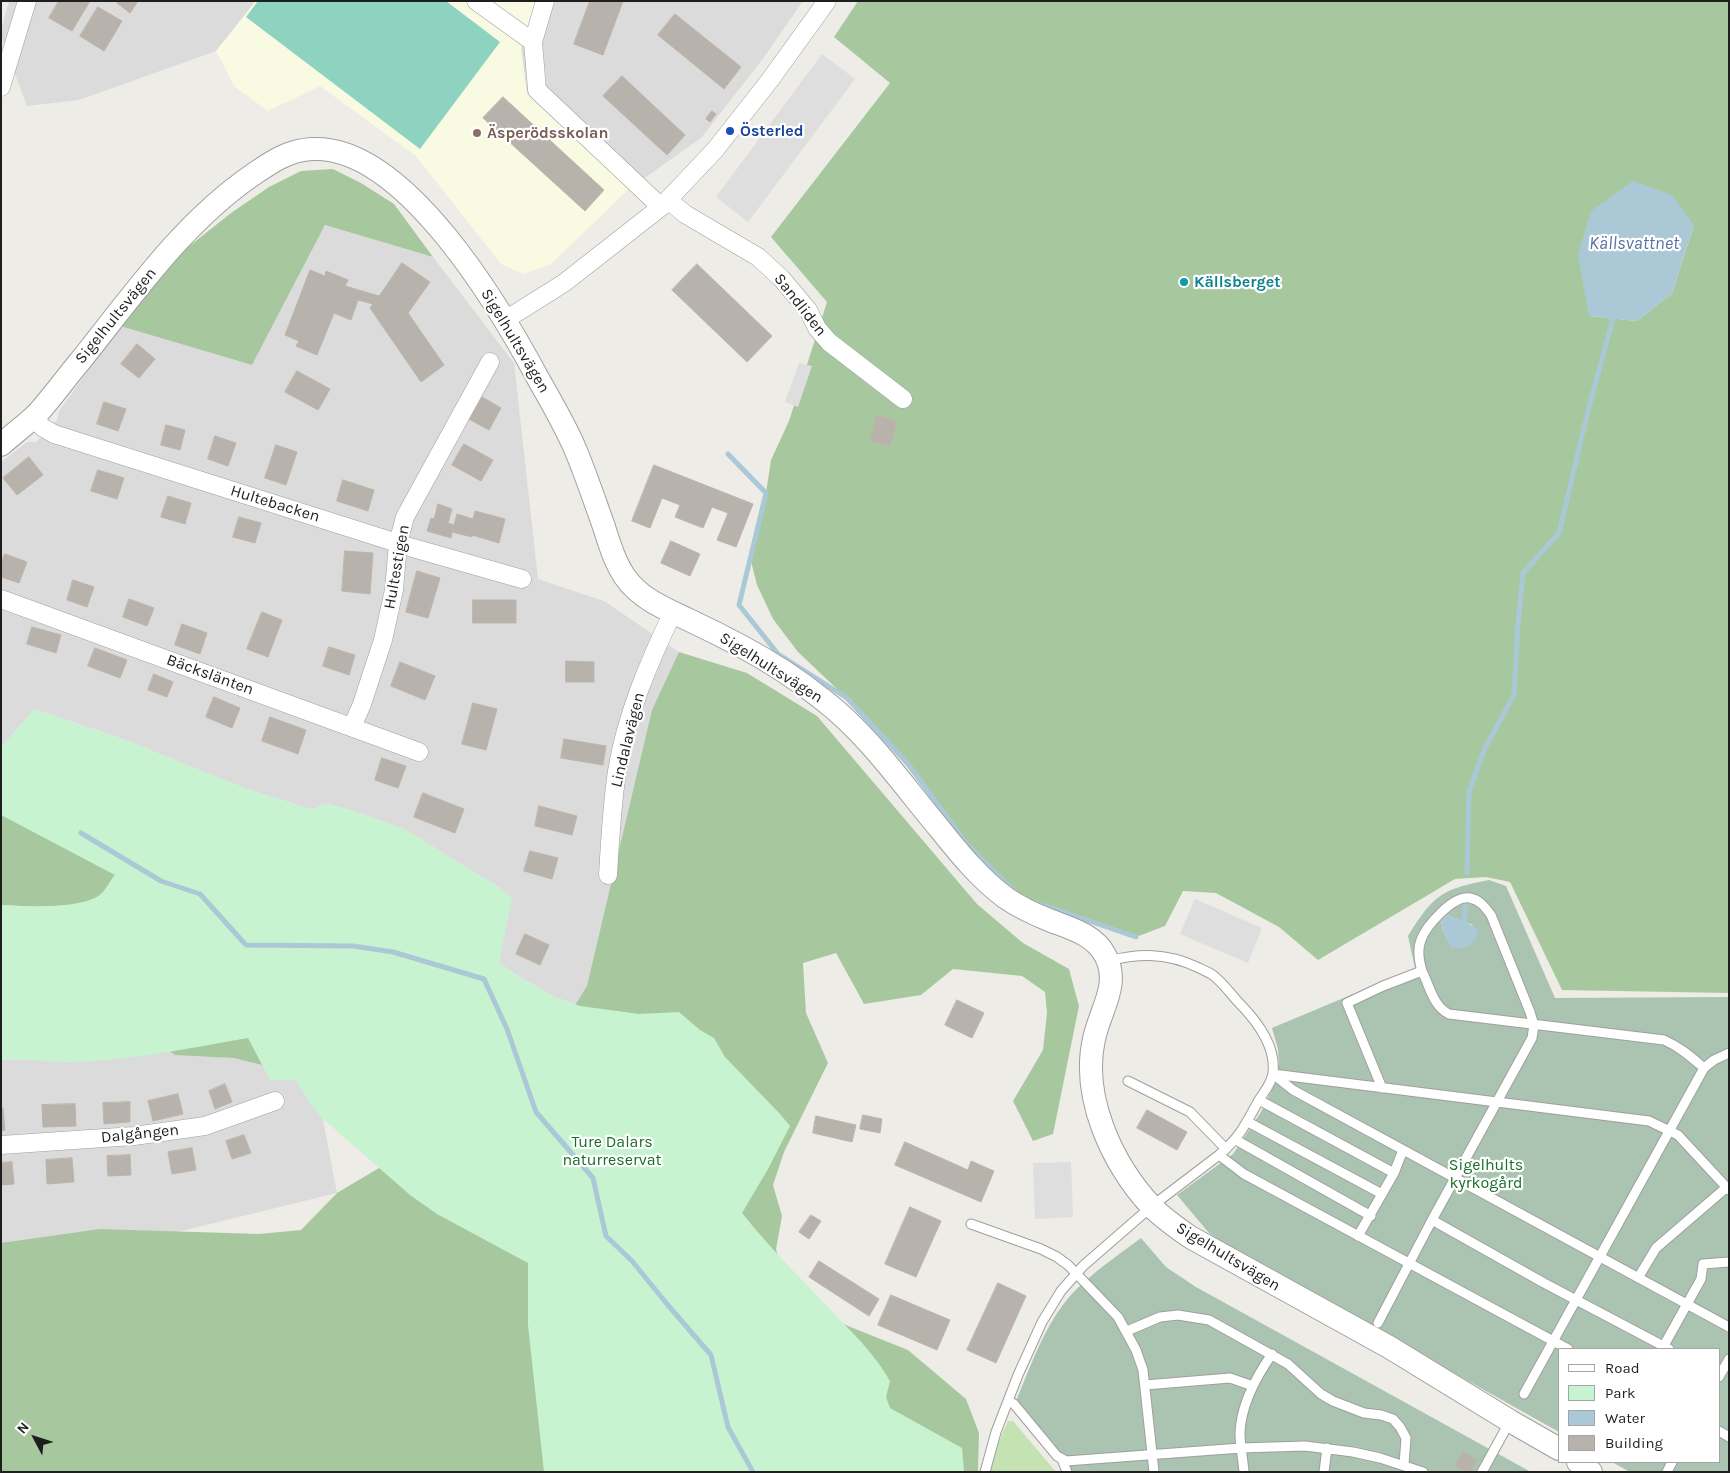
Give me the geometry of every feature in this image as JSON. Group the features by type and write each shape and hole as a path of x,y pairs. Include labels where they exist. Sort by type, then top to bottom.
{"street":[{"path":"1,87 27,1"},
{"path":"476,1 533,42 545,1"},
{"path":"505,320 564,282 665,204 692,176 730,131 770,80 827,1"},
{"name":"Sandliden","path":"533,42 538,90 665,204 716,231 758,257 786,284 808,310 817,328 829,342 903,399"},
{"name":"Sigelhultsvägen","path":"1,445 34,417 174,244 228,193 270,163 293,151 314,148 335,150 370,165 421,208 478,279 505,320 553,404 576,450 615,558 624,576 641,594 745,648 823,699 874,749 961,855 995,889 1024,909 1073,929 1089,938 1098,946 1108,961 1112,985 1098,1023 1092,1047 1093,1086 1100,1117 1111,1148 1126,1172 1152,1206 1164,1218 1190,1237 1389,1347 1558,1448"},
{"name":"Hultestigen","path":"352,726 362,704 384,640 394,590 398,543 406,517 490,362"},
{"name":"Hultebacken","path":"34,417 42,427 54,434 398,543 522,579"},
{"name":"Bäckslänten","path":"1,599 419,752"},
{"name":"Lindalavägen","path":"608,874 618,770 627,732 642,684 673,612"},
{"name":"Dalgången","path":"1,1145 134,1136 205,1126 275,1101"},
{"path":"1579,1463 1591,1472"}],"lane":[{"path":"1378,1323 1532,1038 1534,1025 1491,915 1483,904 1470,898 1462,898 1452,903 1434,920 1421,940 1419,952 1419,962 1422,971 1440,1010 1449,1014 1534,1025 1664,1040 1674,1044 1704,1068"},
{"path":"985,1472 992,1445 1018,1375 1042,1322 1061,1291 1075,1274 1152,1206 1236,1140 1248,1122 1273,1074 1267,1038 1254,1017 1240,1004 1227,987 1212,974 1175,958 1143,955 1126,956 1108,961"},
{"path":"1382,1088 1347,1002 1422,971"},
{"path":"1524,1394 1704,1068 1714,1060 1729,1053"},
{"path":"1273,1074 1636,1119 1649,1121 1678,1135 1728,1189 1656,1248 1638,1278"},
{"path":"1273,1074 1293,1090 1729,1327"},
{"path":"1128,1081 1190,1112 1244,1174 1566,1348"},
{"path":"1259,1100 1394,1173"},
{"path":"1248,1122 1382,1194"},
{"path":"1236,1140 1370,1216"},
{"path":"1358,1236 1394,1173 1403,1150"},
{"path":"1432,1220 1665,1348 1701,1279 1703,1264 1729,1262"},
{"path":"971,1224 1041,1249 1057,1258 1118,1317 1136,1350 1143,1370 1154,1472"},
{"path":"1127,1331 1160,1317 1192,1316 1209,1320 1288,1364 1321,1394 1334,1402 1364,1413 1393,1419 1400,1426 1406,1438 1404,1465"},
{"path":"1244,1472 1240,1432 1242,1416 1253,1386 1272,1354"},
{"path":"1720,1375 1729,1359"},
{"path":"1145,1385 1230,1378 1253,1386"},
{"path":"1008,1401 1014,1404 1057,1456 1066,1461 1275,1446 1326,1448 1354,1452 1423,1472"},
{"path":"1482,1472 1510,1421"},
{"path":"1324,1472 1326,1448"},
{"path":"1062,1459 1067,1472"}],"shaded area":[{"path":"9,1 256,1 216,51 79,100 27,106 1,37 1,30"},
{"name":"Äsperödsskolan","path":"256,1 536,1 521,48 527,94 629,189 550,265 523,274 501,264 416,156 320,86 268,111 235,87 216,51"},
{"path":"536,1 803,1 762,60 701,138 629,189 527,94 521,48"},
{"path":"822,54 855,79 748,222 716,197"},
{"path":"325,225 433,257 514,363 538,579 604,601 679,652 587,986 602,1008 580,1006 555,997 499,963 501,950 500,888 404,829 354,811 324,803 313,810 247,789 120,738 34,709 1,748 1,462 27,442 36,442 57,420 59,411 120,326 252,365"},
{"path":"799,363 812,366 798,407 785,402"},
{"path":"1195,899 1262,928 1248,963 1180,934"},
{"path":"205,1046 315,1078 337,1193 1,1275 1,1060"},
{"path":"1071,1162 1073,1217 1035,1219 1033,1163"}],"green space":[{"path":"258,1 446,1 500,42 420,149 246,17"},
{"path":"858,1 1729,1 1729,993 1562,990 1510,882 1486,877 1455,879 1318,960 1279,927 1216,893 1183,891 1165,926 1136,937 1040,907 1011,893 979,862 921,778 837,689 798,652 773,619 757,585 750,557 763,513 771,460 789,421 827,302 771,237 890,83 834,37","holes":["1694,225 1672,293 1637,321 1589,316"]},
{"path":"333,169 361,183 394,204 433,257 325,225 252,365 120,326 187,248 231,213 269,187 301,171"},
{"path":"679,652 747,673 817,716 977,904 1023,943 1069,969 1079,1006 1053,1134 1033,1141 1013,1101 1043,1050 1047,1013 1045,992 1022,976 953,969 921,995 864,1004 836,953 803,963 806,1013 828,1063 784,1152 773,1185 782,1216 776,1249 783,1274 806,1305 848,1326 908,1350 966,1399 979,1433 978,1472 1,1472 1,1243 100,1229 259,1234 301,1230 337,1193 384,1165 315,1078 234,1058 175,1055 135,1025 38,907 1,905 1,759 471,946 569,1015 587,986 652,710"},
{"name":"Ture Dalars naturreservat","path":"34,709 120,738 247,789 313,810 324,803 354,811 404,829 500,888 512,898 499,963 555,997 580,1006 639,1014 679,1012 700,1030 714,1038 725,1057 790,1126 768,1169 742,1213 874,1357 890,1381 886,1397 890,1408 962,1448 964,1472 544,1472 528,1325 528,1263 437,1214 410,1195 322,1118 308,1101 296,1080 270,1080 248,1038 161,1053 96,1061 1,1060 1,905 53,906 81,903 101,894 115,875 1,815 1,748"},
{"name":"Sigelhults kyrkogård","path":"1489,880 1506,886 1555,998 1729,997 1729,1472 1630,1472 1614,1463 1720,1463 1720,1348 1558,1348 1558,1431 1224,1244 1209,1233 1177,1195 1233,1154 1261,1112 1273,1088 1279,1064 1278,1049 1272,1028 1415,968 1408,936 1432,903 1440,896 1460,887","holes":["1447,915 1473,925 1451,947 1441,921"]},
{"path":"1141,1238 1166,1267 1196,1287 1531,1472 1073,1472 1016,1401 1045,1333 1070,1296 1086,1280"},
{"path":"1008,1421 1013,1421 1056,1472 990,1472 995,1450"}],"water":[{"name":"Källsvattnet","path":"1633,181 1672,195 1694,225 1672,293 1637,321 1589,316 1578,255 1591,211"},
{"path":"1447,915 1464,921 1478,929 1476,939 1470,946 1461,948 1451,947 1441,921"}],"building":[{"path":"59,1 90,1 72,31 49,18"},
{"path":"119,1 138,1 130,13 117,3"},
{"path":"590,1 623,1 603,55 574,44"},
{"path":"98,7 122,21 104,51 80,36"},
{"path":"675,14 741,67 724,89 658,35"},
{"path":"622,76 685,135 667,155 603,96"},
{"path":"503,97 604,190 585,211 483,118"},
{"path":"712,111 716,114 710,122 706,119"},
{"path":"402,263 430,282 408,313 444,365 421,382 370,308 373,304 358,300 351,320 334,313 317,355 296,346 299,341 285,335 310,270 325,276 326,271 348,280 345,286 379,296"},
{"path":"697,264 772,336 747,362 672,290"},
{"path":"137,344 155,359 139,378 121,364"},
{"path":"297,371 330,389 318,410 285,392"},
{"path":"482,397 501,408 489,430 469,419"},
{"path":"104,402 126,409 118,431 97,424"},
{"path":"877,415 897,421 890,446 870,441"},
{"path":"166,425 185,430 180,450 161,445"},
{"path":"215,436 236,443 228,466 208,459"},
{"path":"464,444 493,460 481,481 452,465"},
{"path":"276,445 297,452 286,485 265,478"},
{"path":"29,457 43,475 17,495 3,478"},
{"path":"654,465 753,504 736,547 717,540 728,513 712,507 703,528 675,517 680,505 662,498 650,528 632,521"},
{"path":"98,470 124,478 117,499 91,491"},
{"path":"343,480 374,490 368,511 337,501"},
{"path":"168,496 191,503 185,524 161,517"},
{"path":"438,504 452,509 448,523 454,525 457,514 473,519 475,511 505,519 499,543 472,535 472,537 452,532 451,538 427,531 431,518 434,519"},
{"path":"239,517 261,523 255,543 233,537"},
{"path":"671,541 700,554 690,576 661,563"},
{"path":"345,551 373,553 370,594 342,591"},
{"path":"5,554 27,562 19,583 1,577 1,562"},
{"path":"417,571 440,578 428,618 406,612"},
{"path":"73,580 94,587 87,607 67,600"},
{"path":"129,599 154,608 147,626 123,617"},
{"path":"473,600 516,600 516,623 473,623"},
{"path":"262,612 282,620 268,657 247,649"},
{"path":"182,624 207,633 200,654 175,645"},
{"path":"32,627 61,635 56,653 27,644"},
{"path":"329,647 355,655 349,675 323,666"},
{"path":"95,648 127,660 120,678 88,666"},
{"path":"566,661 594,662 594,682 566,682"},
{"path":"400,662 435,676 425,700 391,686"},
{"path":"154,674 173,682 167,697 148,690"},
{"path":"214,697 240,708 232,728 206,717"},
{"path":"473,703 497,709 486,750 462,744"},
{"path":"270,717 306,730 298,754 262,741"},
{"path":"564,739 606,746 603,765 561,758"},
{"path":"382,758 406,766 398,788 375,780"},
{"path":"423,793 464,809 455,833 414,817"},
{"path":"539,806 577,816 572,835 535,826"},
{"path":"530,851 558,858 552,879 524,871"},
{"path":"525,934 549,945 540,965 516,954"},
{"path":"957,1000 984,1013 972,1038 945,1025"},
{"path":"225,1084 232,1102 215,1109 209,1091"},
{"path":"178,1094 183,1114 153,1121 148,1101"},
{"path":"130,1102 130,1122 104,1124 103,1103"},
{"path":"75,1104 76,1126 43,1127 42,1105"},
{"path":"1,1108 3,1108 5,1130 1,1131"},
{"path":"1147,1110 1187,1132 1177,1150 1137,1128"},
{"path":"863,1115 882,1119 880,1133 860,1129"},
{"path":"816,1116 856,1125 852,1142 813,1133"},
{"path":"244,1135 251,1153 232,1159 226,1141"},
{"path":"905,1142 968,1170 971,1161 994,1171 981,1202 895,1165"},
{"path":"192,1148 196,1170 172,1174 168,1152"},
{"path":"130,1155 131,1175 108,1176 107,1156"},
{"path":"72,1158 74,1182 47,1184 46,1160"},
{"path":"12,1162 14,1184 1,1185 1,1163"},
{"path":"910,1207 941,1221 916,1277 885,1264"},
{"path":"811,1215 821,1221 809,1239 799,1232"},
{"path":"819,1261 879,1299 869,1316 809,1277"},
{"path":"998,1283 1026,1296 996,1363 967,1350"},
{"path":"891,1295 950,1320 937,1350 878,1325"},
{"path":"1464,1452 1477,1460 1470,1472 1466,1472 1455,1465"}],"waterway":[{"path":"1467,873 1469,792 1484,750 1514,695 1523,573 1559,533 1588,411 1613,318"},
{"path":"728,454 766,493 739,605 778,654 847,698 908,764 966,843 1016,893"},
{"path":"81,833 161,881 200,894 246,945 353,946 393,952 484,979 507,1029 536,1112 593,1178 606,1236 632,1261 711,1355 728,1427 753,1472"},
{"path":"1037,903 1136,937"},
{"path":"1464,921 1466,903"}],"place":[{"name":"Österled","path":"730,131"},
{"name":"Äsperödsskolan","path":"477,133"},
{"name":"Källsberget","path":"1184,282"}]}
